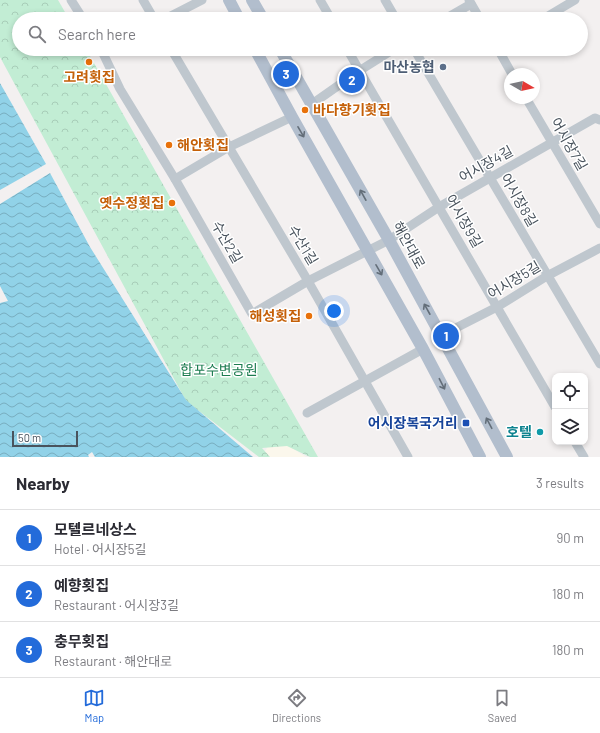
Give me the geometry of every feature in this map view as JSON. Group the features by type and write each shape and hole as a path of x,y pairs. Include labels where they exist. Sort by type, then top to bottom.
{"main road":[{"path":"229,0 235,12"},
{"path":"252,0 259,12"},
{"path":"259,56 423,349 480,457"},
{"name":"해안대로","path":"284,56 442,335 507,457"}],"street":[{"path":"71,0 79,12"},
{"path":"143,0 150,12"},
{"path":"179,12 202,0"},
{"path":"320,0 327,12"},
{"path":"385,0 392,12"},
{"path":"555,12 575,0"},
{"path":"455,12 470,2 476,12"},
{"name":"수산2길","path":"105,56 120,89 175,179 252,314 308,281 389,240"},
{"name":"수산1길","path":"175,56 308,281 408,457"},
{"name":"어시장9길","path":"351,56 552,402"},
{"path":"312,104 383,56"},
{"name":"어시장8길","path":"418,56 600,364"},
{"path":"502,56 509,68"},
{"name":"어시장7길","path":"529,104 600,224"},
{"path":"175,179 229,147 292,117"},
{"name":"어시장4길","path":"389,240 439,207 595,118 600,120"},
{"name":"어시장5길","path":"442,335 497,307 547,276 600,248"},
{"path":"307,413 423,349"},
{"path":"577,445 584,457"}],"shaded area":[{"path":"270,443 289,446 306,457 263,457 262,456"}],"green space":[{"name":"합포수변공원","path":"0,0 58,0 65,12 12,12 12,56 90,56 318,457 310,457 287,446 262,448 270,457 259,457 186,401 0,57"}],"water":[{"path":"0,83 46,164 0,190"},
{"path":"50,173 90,247 186,400 253,457 95,457 92,452 88,455 89,457 0,457 0,303 8,301 0,286 0,204"}],"place":[{"name":"고려횟집","path":"89,62"},
{"name":"마산농협","path":"443,67"},
{"name":"충무횟집","path":"286,74"},
{"name":"예향횟집","path":"352,80"},
{"name":"바다향기횟집","path":"305,110"},
{"name":"해안횟집","path":"169,145"},
{"name":"옛수정횟집","path":"172,203"},
{"name":"해성횟집","path":"309,316"},
{"name":"모텔르네상스","path":"446,336"},
{"name":"어시장복국거리","path":"466,423"},
{"name":"호텔","path":"540,432"}]}
